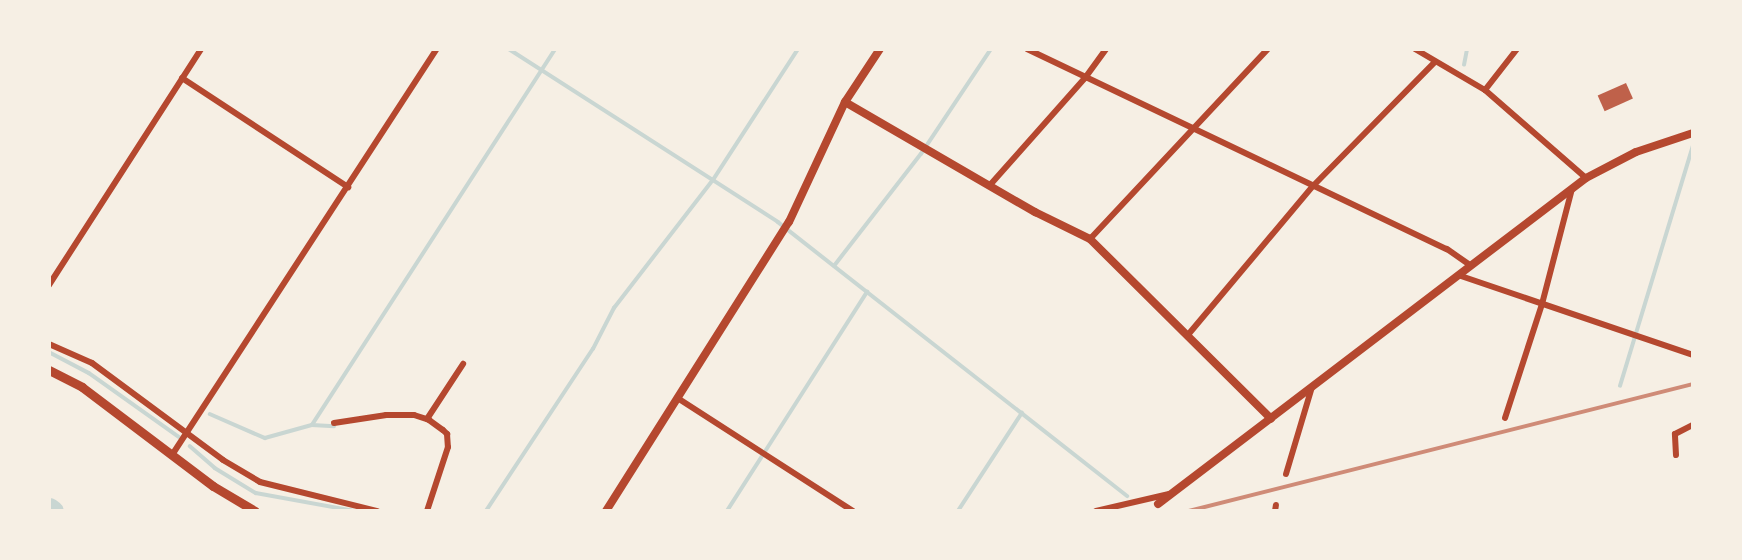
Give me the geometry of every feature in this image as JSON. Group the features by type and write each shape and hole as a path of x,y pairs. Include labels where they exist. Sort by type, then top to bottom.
{"main road":[{"path":"49,370 82,387 213,486 255,511"}],"street":[{"path":"49,285 201,49"},
{"path":"172,455 437,49"},
{"path":"606,511 789,222 845,102 880,49"},
{"path":"1027,49 1447,249 1471,265"},
{"path":"990,185 1085,78 1106,49"},
{"path":"1090,239 1268,49"},
{"path":"1415,49 1485,90 1586,178"},
{"path":"1485,90 1517,49"},
{"path":"1187,336 1313,186 1435,62"},
{"path":"182,78 348,187"},
{"path":"845,102 1090,239 1271,419"},
{"path":"1158,504 1573,187 1636,152 1693,133"},
{"path":"1505,418 1542,304 1573,187"},
{"path":"1458,275 1693,355"},
{"path":"49,344 92,363 187,433 260,482 377,511"},
{"path":"427,419 463,365"},
{"path":"1286,474 1312,387"},
{"path":"679,399 853,511"},
{"path":"334,423 386,415 414,415 427,419 447,434 448,447 427,511"},
{"path":"1676,454 1675,434 1693,425"},
{"path":"1096,511 1173,494"}],"building":[{"path":"1626,83 1633,99 1605,111 1598,96"}],"waterway":[{"path":"509,49 778,222 1127,496"},
{"path":"312,425 555,49"},
{"path":"486,511 593,349 614,308 713,180 798,49"},
{"path":"834,266 921,154 991,49"},
{"path":"1464,65 1467,49"},
{"path":"1620,386 1693,146"},
{"path":"727,511 867,292"},
{"path":"49,352 89,373 179,437"},
{"path":"958,511 1022,413"},
{"path":"210,414 265,438 312,425 334,426"},
{"path":"190,446 215,468 256,493 355,511"},
{"path":"49,508 53,511"}],"railway":[{"path":"1189,511 1693,384"}]}
